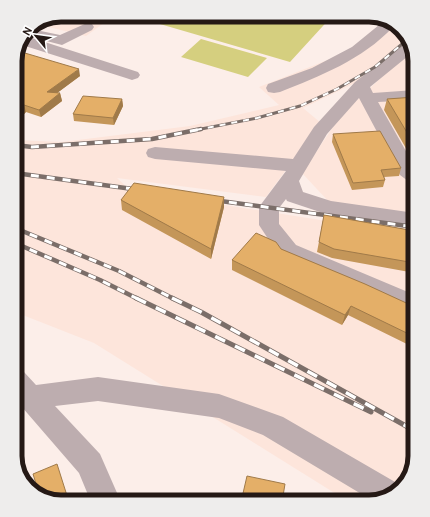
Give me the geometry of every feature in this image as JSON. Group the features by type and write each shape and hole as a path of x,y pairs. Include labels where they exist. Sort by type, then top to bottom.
{"street":[{"path":"274,88 318,71 357,50 386,26"},
{"path":"33,34 62,40 87,27"},
{"path":"27,42 132,75"},
{"path":"407,50 364,92 320,131 294,173 269,207 269,226 288,251 408,302"},
{"path":"364,92 408,95"},
{"path":"364,92 408,173"},
{"path":"155,154 294,173"},
{"path":"294,173 294,196 329,208 408,219"},
{"path":"23,389 98,389 218,406 273,426 384,492"},
{"path":"23,389 90,464 103,495"}],"shaded area":[{"path":"56,22 105,22 86,36 44,26"},
{"path":"153,22 327,22 290,62"},
{"path":"380,24 389,27 397,33 405,47 355,83 303,108 321,123 266,197 117,178 130,190 408,234 408,461 404,473 395,485 386,491 374,495 338,495 94,343 22,315 22,140 62,142 190,126 279,105 259,87 353,50"},
{"path":"201,39 267,58 248,77 181,57"},
{"path":"407,53 408,213 329,202 302,173 341,115"}],"building":[{"path":"23,52 79,69 47,92 60,93 39,110 24,105 22,106"},
{"path":"83,96 122,99 113,118 73,114"},
{"path":"408,98 408,134 387,99"},
{"path":"380,131 401,168 381,170 385,180 353,183 333,134"},
{"path":"134,183 224,197 211,249 121,200"},
{"path":"324,215 408,230 408,262 334,249 319,242"},
{"path":"256,233 276,242 281,249 408,304 408,334 351,306 345,315 232,260"},
{"path":"57,464 67,495 51,494 39,488 37,486 33,474"},
{"path":"247,476 285,484 283,495 243,495"}],"railway":[{"path":"199,129 257,118 300,106 337,89 375,67 403,43"},
{"path":"22,146 32,147 152,139 199,129"},
{"path":"22,174 140,190"},
{"path":"213,200 408,226"},
{"path":"22,231 119,271 173,298"},
{"path":"22,246 100,280 136,298"},
{"path":"136,298 371,412"},
{"path":"173,298 201,312 408,427"}]}
